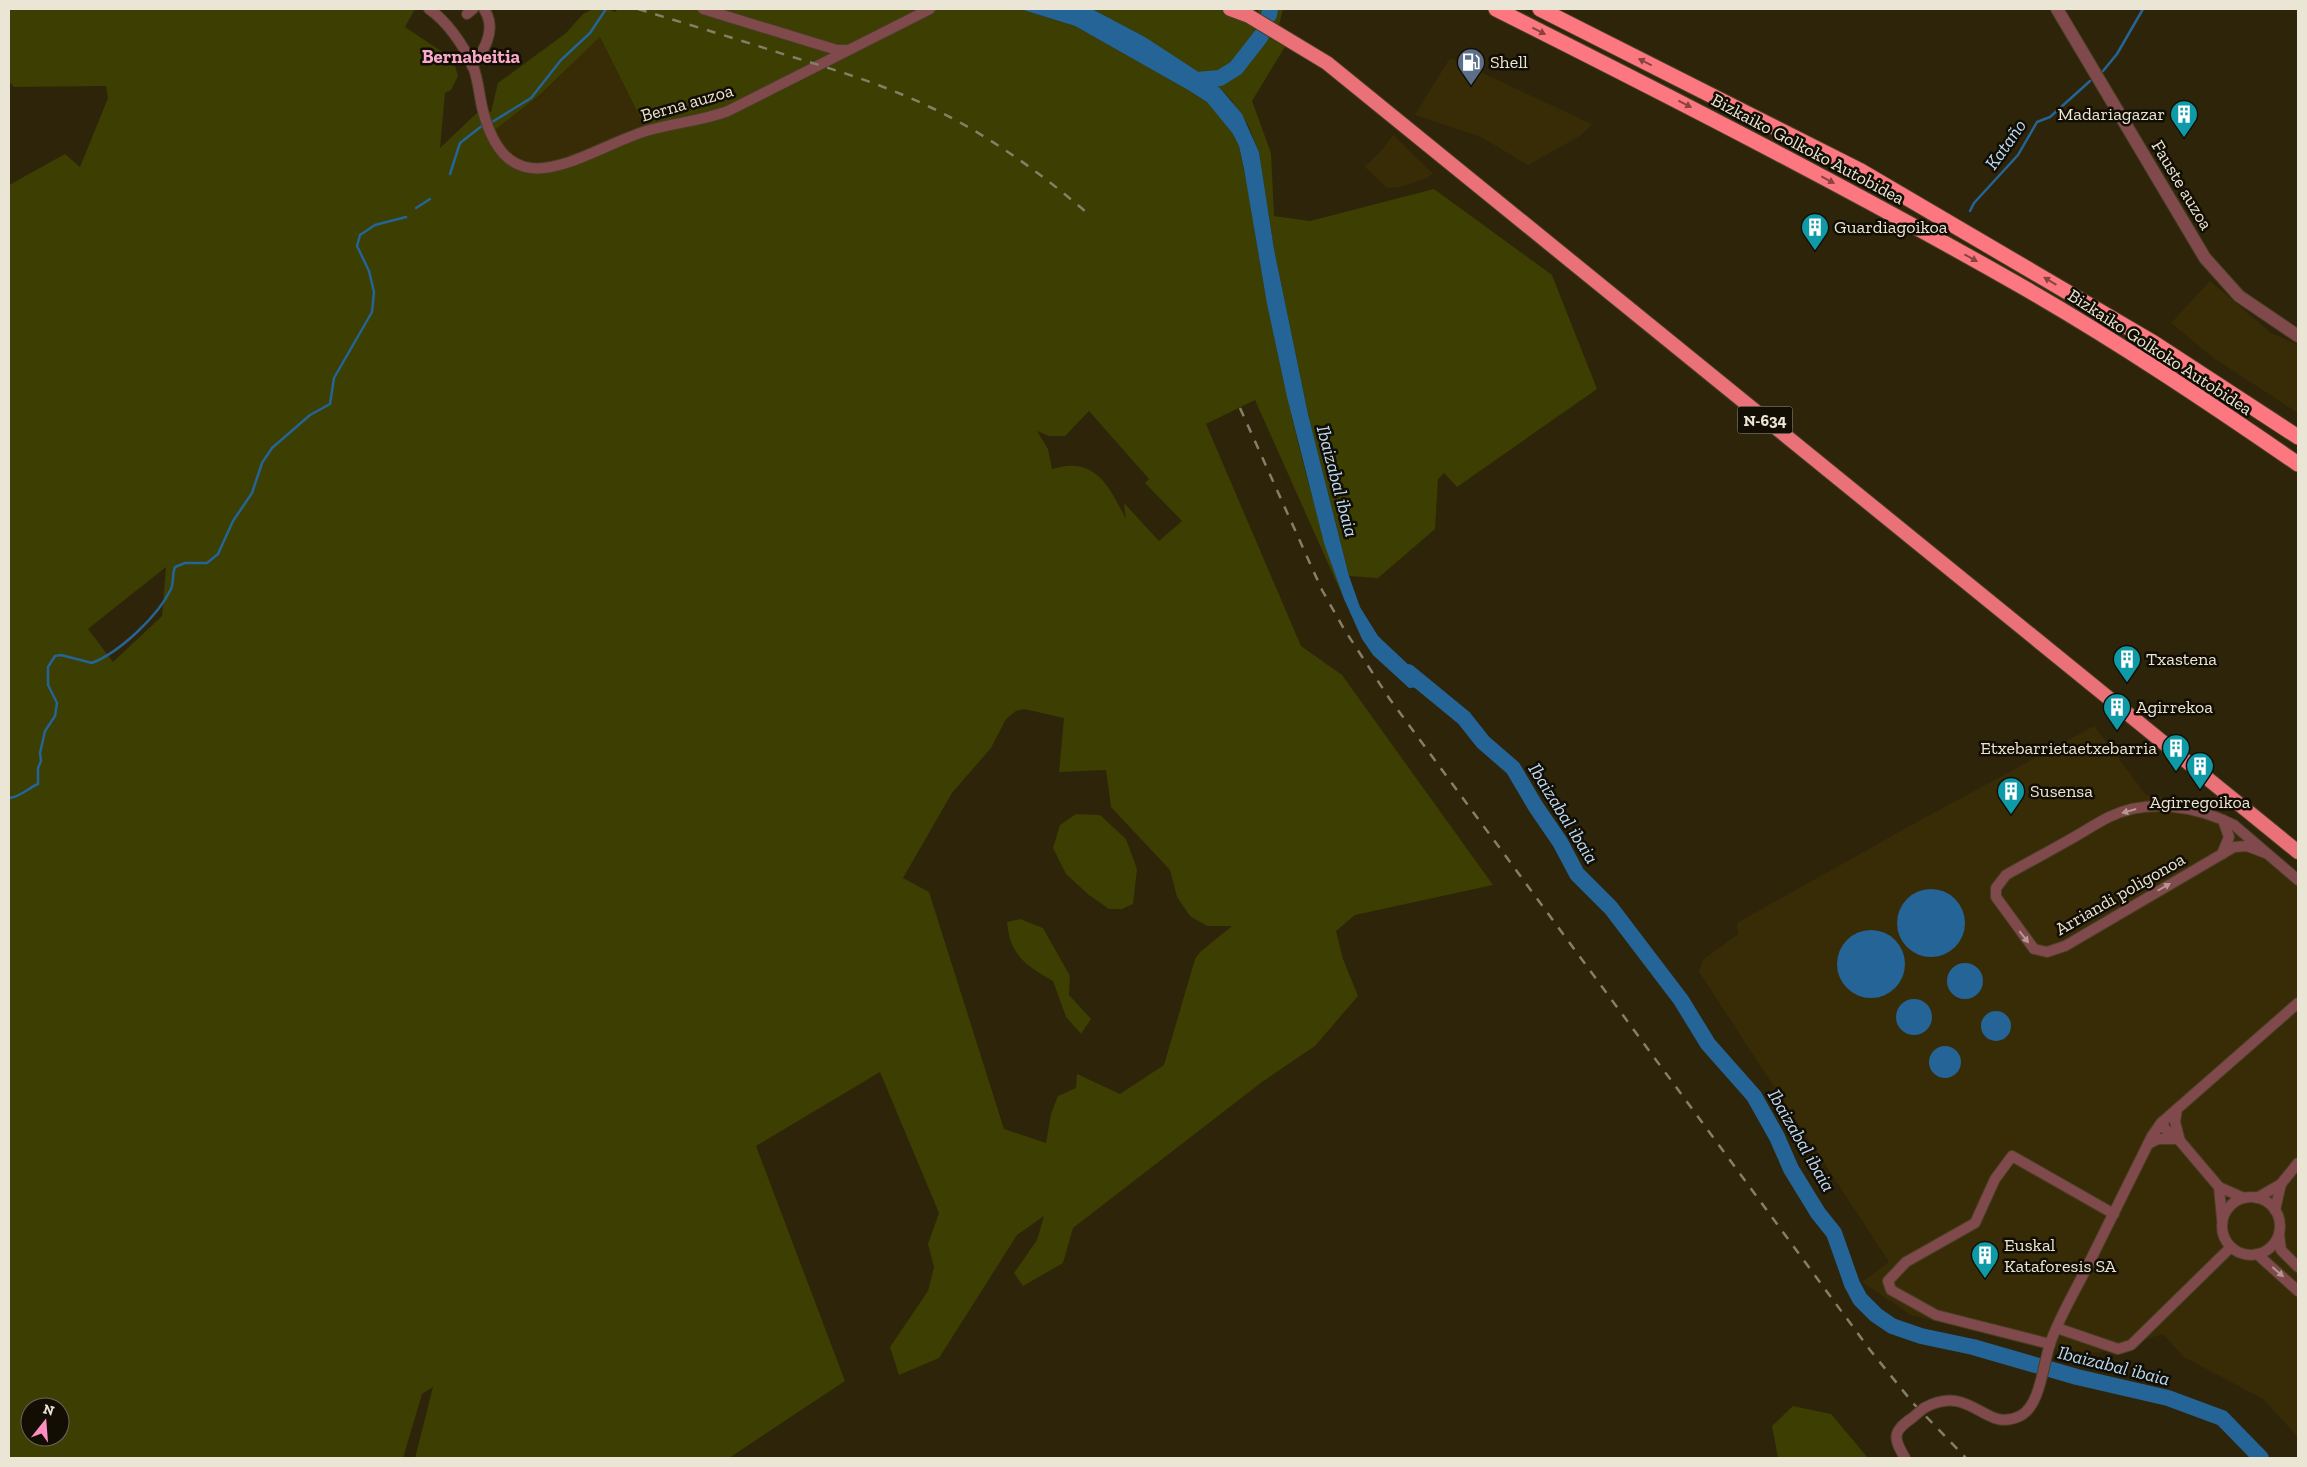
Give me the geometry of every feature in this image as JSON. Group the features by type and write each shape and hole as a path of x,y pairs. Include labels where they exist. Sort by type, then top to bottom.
{"highway":[{"name":"N-634","path":"1230,9 1245,12 1327,63 2298,854"},
{"name":"Bizkaiko Golkoko Autobidea","path":"1496,9 1766,146 2022,287 2200,398 2298,464"},
{"name":"Bizkaiko Golkoko Autobidea","path":"1540,9 1861,171 2145,338 2298,437"}],"street":[{"path":"429,9 450,30 472,66 488,42 490,16 484,9"},
{"path":"703,9 836,50 852,48"},
{"name":"Berna auzoa","path":"472,66 482,108 501,152 515,163 530,169 544,170 572,162 648,131 701,120 728,111 930,9"},
{"name":"Fauste auzoa","path":"2057,9 2205,258 2239,296 2298,336"},
{"name":"Arriandi poligonoa","path":"2268,854 2247,846 2234,847 2065,946 2046,952 2034,948 1996,897 1996,888 2006,875 2110,817 2146,807 2169,806 2198,811 2234,825 2268,854 2298,880"},
{"path":"2222,854 2229,837 2223,820"},
{"path":"1906,1458 1896,1442 1897,1433 1902,1424 1924,1408 1943,1400 1956,1400 1970,1404 1993,1418 2010,1420 2023,1415 2032,1404 2057,1328 2148,1144 2162,1122 2298,1003"},
{"path":"2177,1109 2175,1122 2178,1138"},
{"path":"2162,1122 2169,1125 2218,1188 2244,1198 2257,1198 2270,1204 2275,1210 2280,1226 2281,1250 2298,1267"},
{"path":"2148,1144 2158,1139 2178,1138"},
{"path":"2049,1349 1936,1315 1891,1290 1888,1281 1906,1262 1975,1222 1995,1179 2012,1156 2114,1214"},
{"path":"2275,1210 2284,1180 2298,1159"},
{"path":"2284,1180 2298,1163"},
{"path":"2257,1198 2284,1180 2298,1167"},
{"path":"2284,1180 2298,1174"},
{"path":"2218,1188 2222,1230 2231,1247 2239,1252 2257,1254 2271,1247 2279,1234"},
{"path":"2222,1220 2230,1206 2244,1198"},
{"path":"2057,1328 2118,1349 2131,1345 2231,1247"},
{"path":"2257,1254 2298,1291"}],"shaded area":[{"path":"9,9 415,9 405,27 453,59 458,76 451,90 445,93 440,148 482,108 491,112 498,83 566,33 583,14 593,9 607,9 616,12 617,9 1020,9 1075,26 1207,102 1233,134 1239,146 1264,286 1292,418 1321,527 1344,599 1255,400 1206,424 1301,646 1342,675 1493,885 1355,915 1336,931 1343,959 1358,996 1315,1046 1262,1082 1073,1228 1063,1263 1023,1286 1014,1273 1037,1240 1044,1216 1017,1235 939,1358 899,1375 890,1347 928,1291 934,1267 928,1244 939,1213 880,1072 756,1146 845,1381 729,1458 415,1458 433,1387 422,1394 403,1458 9,1458 9,185 65,154 80,167 108,98 106,86 14,87 9,82","holes":["600,37 647,131 544,169 501,152 491,133 541,94","1089,411 1149,479 1145,483 1182,521 1159,541 1124,503 1126,519 1111,491 1097,475 1079,466 1065,466 1052,469 1048,449 1037,431 1049,436 1065,436","166,567 162,616 113,662 88,629","1024,709 1064,718 1059,772 1106,770 1111,807 1170,870 1177,897 1190,916 1207,926 1232,926 1200,952 1195,959 1164,1065 1120,1094 1077,1074 1076,1088 1058,1096 1051,1114 1046,1143 1004,1129 929,892 903,878 952,793 991,748 1006,719 1016,711"]},
{"path":"1092,9 1230,9 1253,19 1259,9 1283,9 1277,33 1289,40 1252,101 1271,153 1274,216 1310,221 1434,189 1552,275 1597,389 1457,487 1444,473 1438,479 1435,529 1378,578 1349,576 1308,414 1274,249 1259,152 1248,125 1232,101 1220,88 1145,37"},
{"path":"600,37 647,131 544,169 515,163 491,133 542,94"},
{"name":"Shell","path":"1450,58 1592,124 1580,136 1528,165 1481,137 1415,115"},
{"path":"1393,135 1433,174 1400,187 1387,188 1365,167 1383,149"},
{"path":"2210,281 2271,333 2298,345 2298,413 2215,359 2171,323"},
{"path":"2094,726 2146,795 2186,801 2226,814 2298,872 2298,1437 2263,1399 2184,1357 2163,1334 2099,1353 2039,1348 1911,1315 1862,1282 1889,1262 1699,972 1703,960 1738,934 1737,923 1915,823"},
{"path":"1076,814 1100,815 1126,839 1137,869 1133,904 1122,909 1109,909 1089,895 1066,874 1053,848 1060,825"},
{"path":"1020,919 1043,928 1070,976 1069,995 1091,1019 1081,1034 1066,1017 1053,981 1034,970 1015,951 1007,922"},
{"path":"1793,1406 1831,1414 1868,1458 1778,1458 1772,1426"}],"water":[{"path":"1020,9 1092,9 1145,37 1200,73 1220,88 1242,114 1259,152 1274,249 1308,414 1349,576 1360,607 1378,636 1431,686 1409,688 1373,655 1362,639 1344,599 1324,543 1287,397 1267,304 1244,169 1239,146 1233,134 1207,102 1188,90 1075,26"},
{"path":"1931,889 1944,892 1955,899 1962,910 1965,923 1962,936 1955,947 1944,954 1931,957 1918,954 1907,947 1900,936 1897,923 1900,910 1907,899 1918,892"},
{"path":"1871,930 1884,933 1895,940 1902,951 1905,964 1902,977 1895,988 1884,995 1871,998 1858,995 1847,988 1840,977 1837,964 1840,951 1847,940 1858,933"},
{"path":"1965,963 1972,964 1978,968 1982,974 1982,988 1978,994 1972,998 1965,999 1958,998 1952,994 1948,988 1947,981 1948,974 1952,968 1958,964"},
{"path":"1914,999 1921,1000 1927,1004 1931,1010 1931,1024 1927,1030 1921,1034 1914,1035 1907,1034 1901,1030 1897,1024 1896,1017 1897,1010 1901,1004 1907,1000"},
{"path":"1996,1011 2007,1015 2011,1026 2007,1037 1996,1041 1985,1037 1981,1026 1985,1015"},
{"path":"1945,1046 1951,1047 1956,1051 1960,1056 1960,1068 1956,1073 1951,1077 1945,1078 1939,1077 1934,1073 1930,1068 1929,1062 1930,1056 1934,1051 1939,1047"}],"waterway":[{"path":"492,122 531,98 561,60 590,33 606,9"},
{"path":"1269,15 1270,9"},
{"name":"Kataño","path":"2103,71 2117,54 2143,9"},
{"path":"1196,80 1220,78 1236,68 1261,36"},
{"name":"Kataño","path":"1970,211 1974,203 2018,155 2037,122 2050,117 2090,81"},
{"path":"450,174 460,143 483,125"},
{"path":"416,208 430,199"},
{"path":"9,798 17,796 38,784 38,768 41,761 40,753 45,731 55,716 57,703 48,685 48,667 55,656 61,655 92,663 114,651 137,632 157,610 171,589 175,567 185,563 207,563 218,554 233,521 252,493 262,463 272,448 310,415 330,404 334,378 372,312 374,292 369,271 357,246 360,235 375,225 406,217"},
{"name":"Ibaizabal ibaia","path":"1408,672 1464,718 1483,742 1513,768 1560,842 1577,874 1611,908 1681,1000 1708,1044 1754,1096 1777,1137 1791,1169 1818,1213 1834,1233 1852,1284 1860,1299 1876,1315 1892,1326 1921,1336 1973,1347 2077,1377 2168,1398 2222,1418 2261,1458"}],"railway":[{"path":"638,9 842,72 914,100 953,119 993,142 1031,168 1085,211"},
{"path":"1240,408 1322,590 1344,629 1389,698 1870,1350 1913,1403 1966,1458"}],"place":[{"name":"Shell","path":"1471,86"},
{"name":"Madariagazar","path":"2184,138"},
{"name":"Guardiagoikoa","path":"1815,251"},
{"name":"Txastena","path":"2127,683"},
{"name":"Agirrekoa","path":"2117,731"},
{"name":"Etxebarrietaetxebarria","path":"2176,772"},
{"name":"Agirregoikoa","path":"2200,790"},
{"name":"Susensa","path":"2011,815"},
{"name":"Euskal Kataforesis SA","path":"1985,1279"}],"district":[{"name":"Bernabeitia","path":"471,56"}]}
